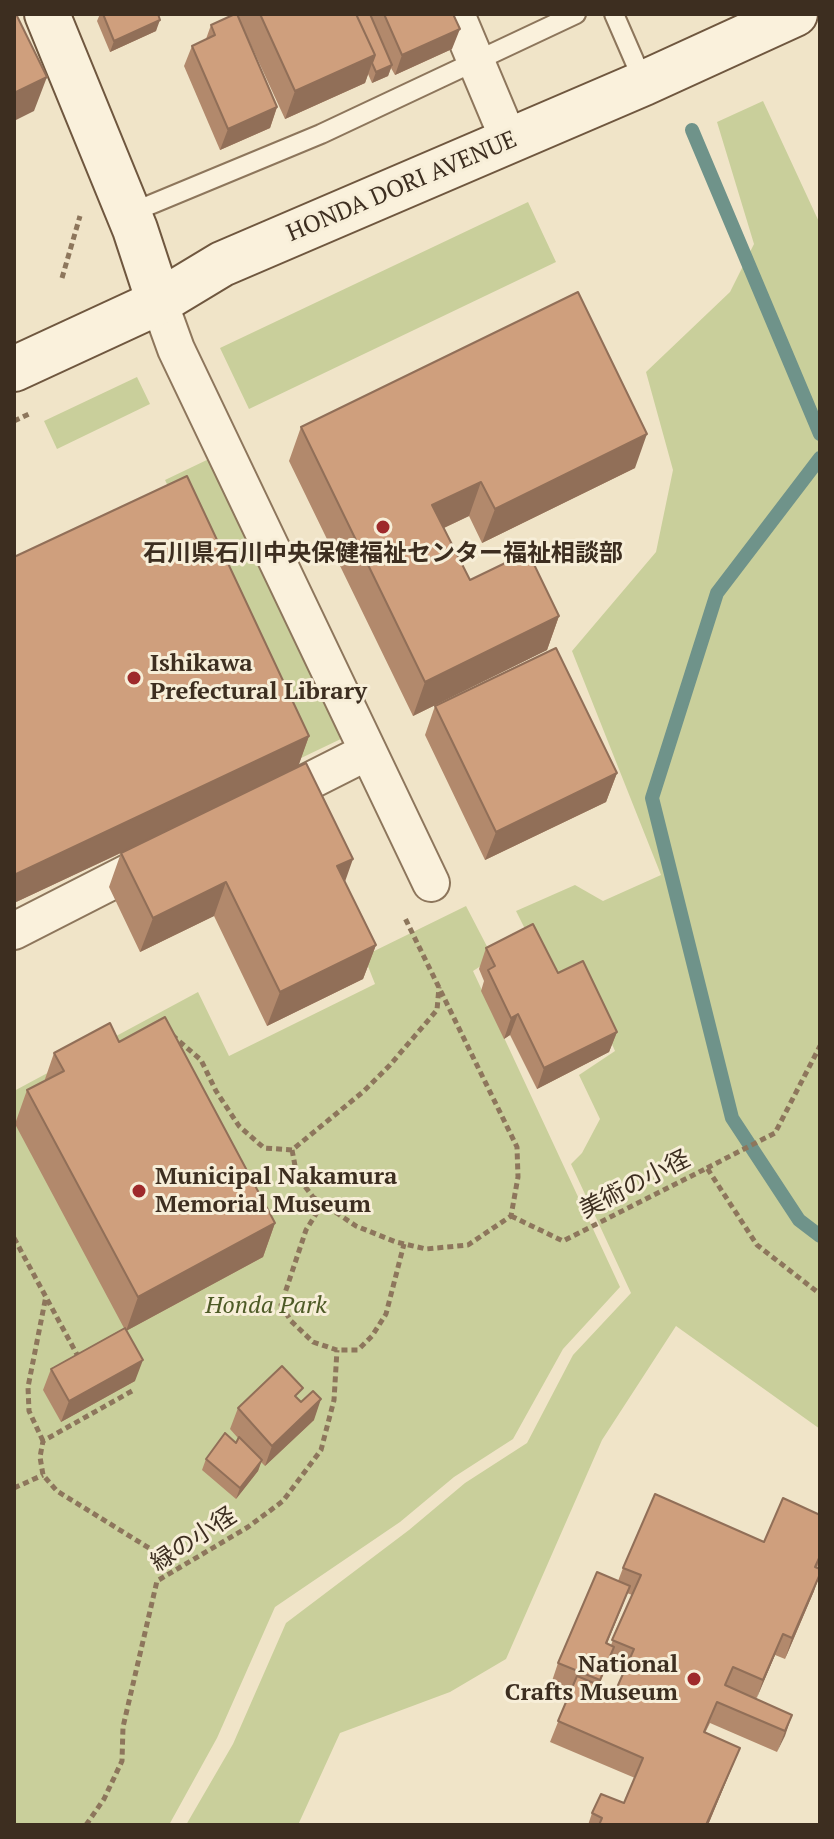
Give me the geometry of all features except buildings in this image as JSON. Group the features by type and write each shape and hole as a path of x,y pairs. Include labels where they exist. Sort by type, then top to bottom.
{"street":[{"path":"47,14 135,229 176,349 431,883"},
{"path":"456,14 509,140"},
{"name":"HONDA DORI AVENUE","path":"14,369 159,302 222,264 644,83 795,14"},
{"path":"240,816 367,752"},
{"path":"14,931 183,845"}],"lane":[{"path":"128,214 321,134 576,14"},
{"path":"614,14 644,83"}],"path":[{"path":"292,1150 297,1176 313,1197 356,1226 404,1244 426,1249 468,1245 511,1216 518,1177 517,1147 397,901 431,883"},
{"path":"167,1029 201,1060 216,1091 239,1126 264,1148 292,1150 364,1091 390,1065 437,1010 439,986"},
{"path":"707,1168 775,1133 820,1046"},
{"name":"美術の小径","path":"511,1216 563,1241 707,1168 757,1245 820,1294"},
{"path":"323,1203 306,1230 281,1305 291,1321 313,1342 337,1350 358,1350 372,1336 386,1314 404,1244"},
{"path":"14,1238 83,1367"},
{"path":"46,1296 28,1387 29,1411 43,1441 40,1457 43,1475 57,1491 178,1566"},
{"name":"緑の小径","path":"86,1825 104,1799 122,1761 123,1727 157,1581 248,1527 283,1501 293,1489 321,1450 334,1400 337,1350"},
{"path":"43,1441 132,1391"},
{"path":"101,1399 104,1406"},
{"path":"14,1488 43,1475"}],"green space":[{"path":"763,101 820,224 820,1429 676,1326 602,1440 506,1659 450,1692 340,1733 298,1825 186,1825 233,1744 286,1623 409,1530 465,1483 527,1443 573,1355 631,1293 571,1164 582,1153 600,1119 579,1075 615,1051 583,979 559,985 516,911 575,885 603,901 661,875 572,651 656,552 673,470 646,372 730,292 754,244 717,122"},
{"path":"528,202 556,262 249,409 220,348"},
{"path":"137,377 150,404 57,449 44,421"},
{"path":"211,458 345,737 299,759 165,480"},
{"name":"Honda Park","path":"466,906 493,958 473,971 620,1287 563,1349 513,1439 454,1477 400,1522 275,1607 217,1738 169,1825 14,1825 14,1091 198,992 229,1056 375,984 364,956"}],"waterway":[{"path":"692,130 820,434"},
{"path":"820,458 717,593 652,798 732,1118 799,1220 820,1236"}],"place":[{"name":"石川県石川中央保健福祉センター福祉相談部","path":"383,527"},
{"name":"Ishikawa Prefectural Library","path":"134,678"},
{"name":"Municipal Nakamura Memorial Museum","path":"139,1191"},
{"name":"National Crafts Museum","path":"694,1679"}]}
